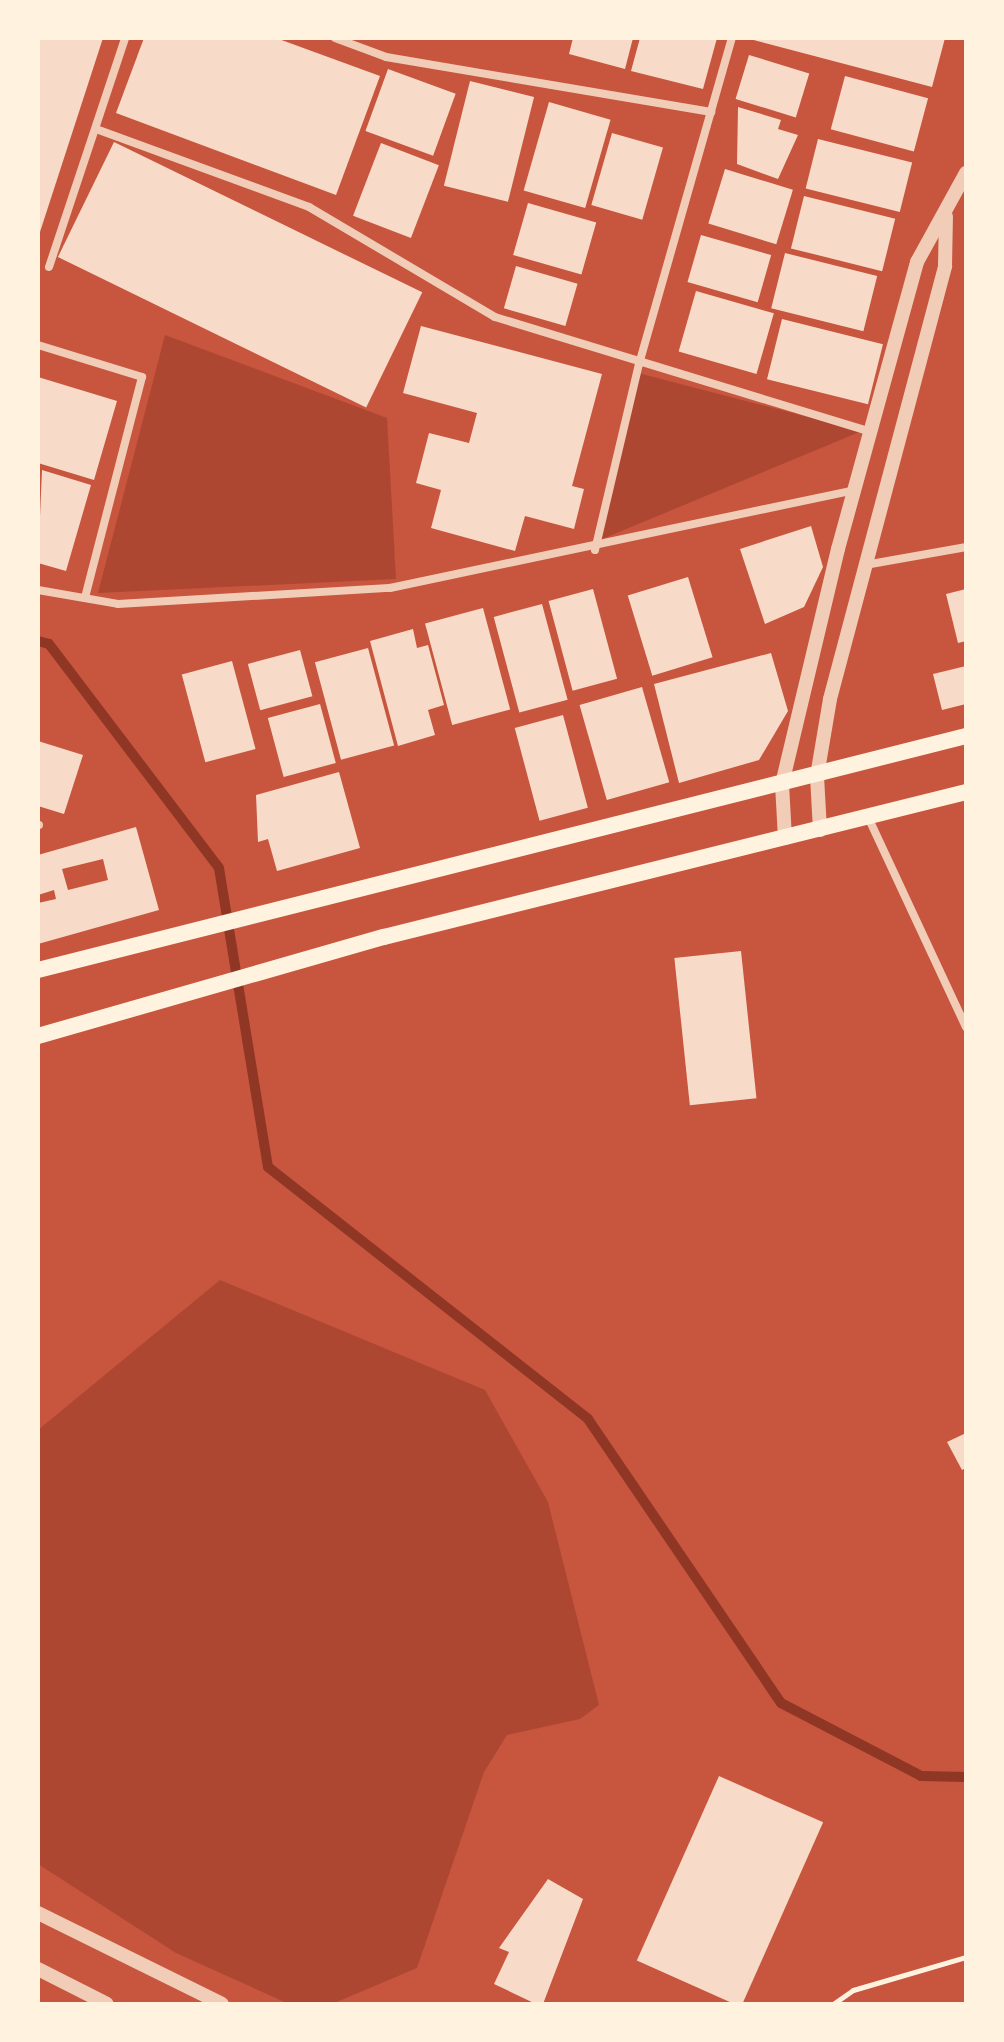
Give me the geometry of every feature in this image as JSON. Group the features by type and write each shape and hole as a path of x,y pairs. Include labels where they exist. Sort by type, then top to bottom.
{"main road":[{"path":"38,970 372,882 817,776 966,736"},
{"path":"38,1036 384,937 966,792"}],"street":[{"path":"49,267 125,38"},
{"path":"335,38 386,57 711,112"},
{"path":"595,550 639,364 732,38"},
{"path":"96,129 309,207 495,317 639,364 872,432"},
{"path":"785,838 782,784 855,490 917,262 966,173"},
{"path":"820,830 817,776 864,565 945,266 946,211"},
{"path":"38,345 142,377 85,598"},
{"path":"38,590 118,604 390,588 595,550 723,514 855,490"},
{"path":"864,565 966,547"},
{"path":"868,816 966,1027"},
{"path":"38,1913 222,2004"},
{"path":"38,1969 107,2004"}],"path":[{"path":"833,2004 853,1990 966,1957"}],"shaded area":[{"path":"165,335 387,418 396,579 98,593"},
{"path":"638,373 862,431 595,542"},
{"path":"220,1280 485,1390 548,1502 599,1705 580,1719 507,1735 484,1772 417,1968 332,2004 289,2004 176,1953 38,1864 38,1430"}],"building":[{"path":"38,38 103,38 39,235 38,234"},
{"path":"144,38 276,38 380,76 336,195 116,113"},
{"path":"573,38 633,38 625,69 569,54"},
{"path":"640,38 717,38 703,89 631,71"},
{"path":"746,38 945,38 932,87"},
{"path":"749,55 809,73 796,117 736,99"},
{"path":"388,69 456,94 433,156 365,131"},
{"path":"845,76 928,98 914,151 831,129"},
{"path":"470,81 534,97 508,202 444,186"},
{"path":"549,102 611,120 585,208 524,190"},
{"path":"738,107 781,120 778,129 798,135 778,179 737,164"},
{"path":"612,133 663,148 642,220 591,205"},
{"path":"818,139 912,162 900,212 806,188"},
{"path":"114,142 422,292 366,407 58,257"},
{"path":"381,143 439,165 411,238 353,216"},
{"path":"725,169 793,190 776,244 708,224"},
{"path":"804,196 895,219 882,271 791,248"},
{"path":"528,203 596,223 581,274 513,255"},
{"path":"701,235 771,255 758,302 687,282"},
{"path":"785,253 877,276 863,331 771,308"},
{"path":"516,266 578,284 565,326 504,308"},
{"path":"696,291 774,313 756,374 679,352"},
{"path":"782,319 883,344 868,404 767,379"},
{"path":"421,326 602,374 572,486 584,489 574,529 525,516 515,551 431,528 441,490 416,483 429,433 469,443 477,413 403,393"},
{"path":"38,377 117,401 94,480 38,463"},
{"path":"42,470 91,485 66,571 38,563"},
{"path":"811,526 823,567 804,607 765,624 740,549"},
{"path":"688,577 713,657 652,676 628,595"},
{"path":"593,589 617,679 573,691 549,601"},
{"path":"966,589 966,641 958,643 946,594"},
{"path":"542,604 568,700 519,713 494,617"},
{"path":"483,608 510,709 452,725 425,624"},
{"path":"413,629 417,648 428,645 444,705 428,710 435,735 398,746 370,641"},
{"path":"368,648 394,746 341,760 315,662"},
{"path":"300,650 312,696 260,710 248,664"},
{"path":"771,653 788,711 759,760 679,783 654,684"},
{"path":"232,661 256,749 205,762 182,674"},
{"path":"966,666 966,704 942,710 933,674"},
{"path":"642,687 669,782 607,800 580,705"},
{"path":"320,704 336,763 284,777 268,718"},
{"path":"563,715 588,808 540,821 515,728"},
{"path":"38,741 83,755 64,814 38,806"},
{"path":"339,772 360,848 277,871 268,839 258,842 256,795"},
{"path":"136,827 159,910 38,944 38,903 56,899 54,890 38,895 38,855","holes":["103,859 108,880 68,890 62,869"]},
{"path":"741,951 756,1098 690,1105 674,958"},
{"path":"966,1433 966,1468 962,1470 947,1442"},
{"path":"719,1776 823,1822 742,2004 734,2004 637,1961"},
{"path":"548,1879 583,1899 543,2004 536,2004 494,1984 509,1952 499,1948"}],"waterway":[{"path":"38,641 49,644 219,868 268,1167 588,1419 781,1703 921,1776 966,1777"}]}
